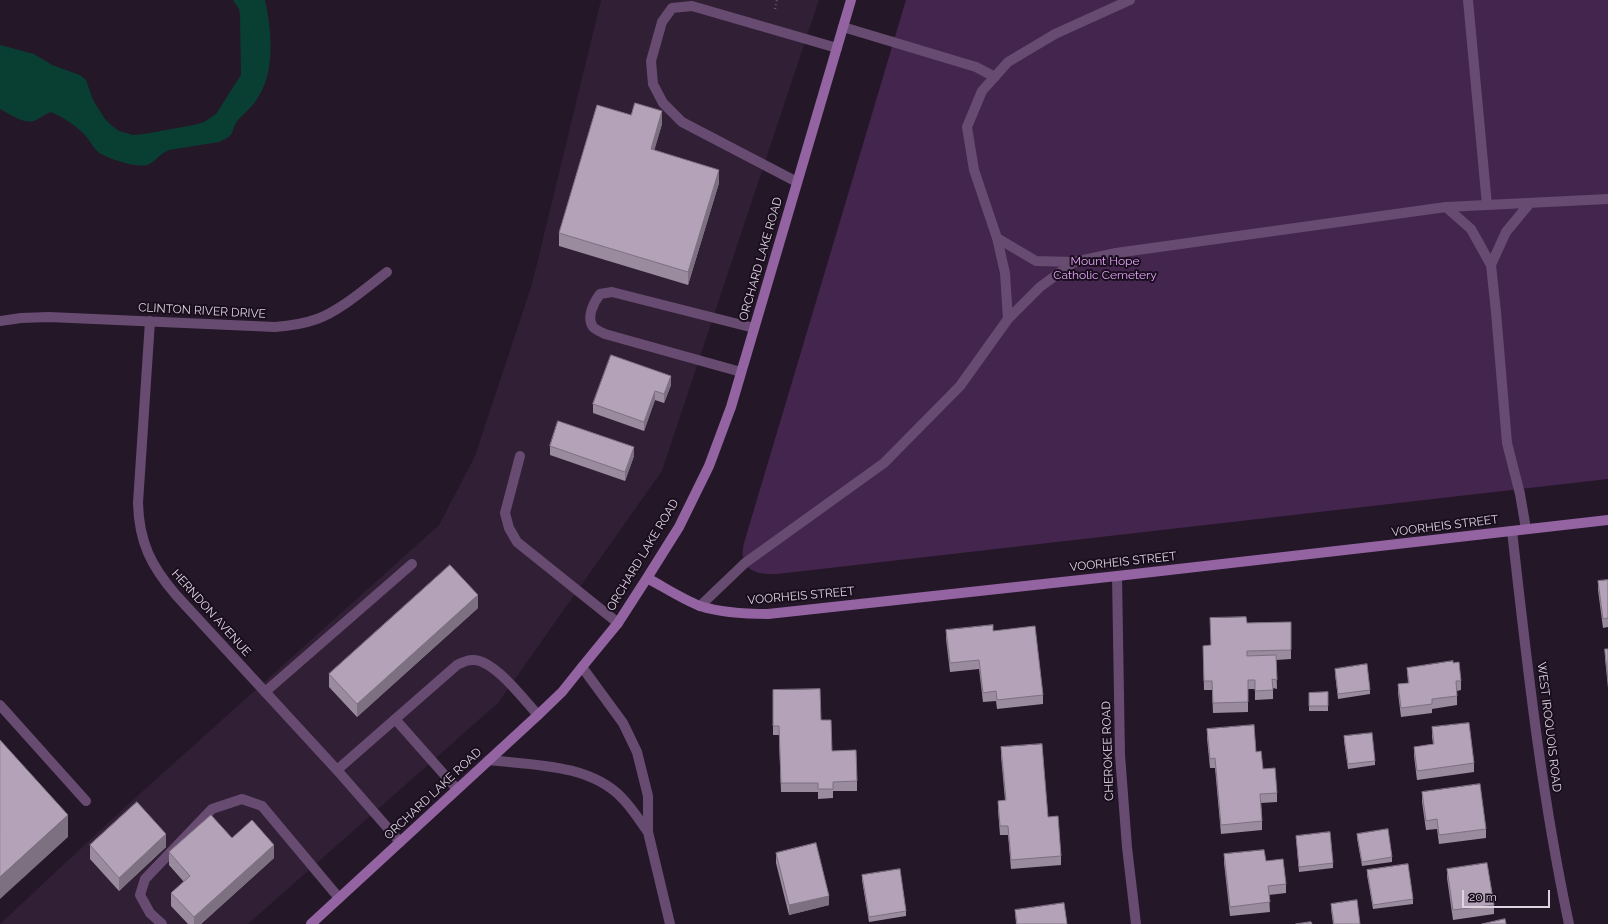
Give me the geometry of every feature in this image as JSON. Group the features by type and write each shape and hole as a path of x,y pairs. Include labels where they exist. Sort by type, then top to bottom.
{"main road":[{"name":"ORCHARD LAKE ROAD","path":"311,924 562,692 618,622 648,578 679,527 709,466 731,407 851,0"},
{"name":"VOORHEIS STREET","path":"648,578 700,606 721,611 745,614 768,614 1608,520"}],"street":[{"path":"1008,319 1005,273 998,238 974,170 968,127 982,91 1008,62 1055,34 1130,0"},
{"path":"1468,0 1487,205"},
{"path":"797,182 682,122 663,103 653,84 651,61 662,22 672,8 692,6 837,48"},
{"path":"843,27 976,67 995,77"},
{"path":"998,238 1036,261 1074,262 1116,253 1446,207 1608,199"},
{"path":"1491,266 1506,232 1530,203"},
{"path":"1446,207 1471,229 1491,266 1506,443 1520,494 1526,530"},
{"path":"700,606 745,563 884,463 960,386 1008,319 1040,287 1074,262"},
{"name":"CLINTON RIVER DRIVE","path":"0,321 21,318 49,317 275,327 299,325 318,319 332,312 387,272"},
{"path":"741,372 604,334 594,328 590,318 594,303 600,294 612,292 754,328"},
{"name":"HERNDON AVENUE","path":"150,321 138,503 142,536 149,557 161,578 337,770 400,842"},
{"path":"520,456 505,513 509,528 517,542 618,622"},
{"name":"WEST IROQUOIS ROAD","path":"1512,531 1540,765 1550,828 1569,924"},
{"path":"265,692 412,564"},
{"name":"CHEROKEE ROAD","path":"1117,576 1120,755 1127,847 1136,924"},
{"path":"337,770 457,665 472,660 486,663 500,675 538,714"},
{"path":"582,667 623,723 635,746 648,796 648,832 670,924"},
{"path":"0,705 86,801"},
{"path":"395,719 457,789"},
{"path":"489,760 570,770 586,774 611,788 622,798 648,832"},
{"path":"162,924 150,913 140,895 145,879 212,809 242,799 262,806 339,898"}],"shaded area":[{"path":"233,0 265,0 270,39 269,66 262,91 253,105 235,124 231,135 219,142 169,150 150,164 142,166 121,162 106,157 95,149 84,134 76,127 65,119 51,112 30,122 17,118 0,109 0,45 34,54 52,65 80,75 86,80 93,100 105,119 119,131 133,135 144,134 204,122 216,114 241,75 240,15 239,9"},
{"path":"601,0 819,0 662,471 498,703 248,924 0,924 124,808 439,525 475,456 532,284"}],"green space":[{"name":"Mount Hope Catholic Cemetery","path":"906,0 1608,0 1608,479 777,574 761,573 750,569 743,559 744,543"}],"building":[{"path":"635,103 662,111 651,149 719,170 688,272 559,233 597,105 631,115"},
{"path":"611,355 671,376 664,394 655,391 644,422 593,404"},
{"path":"558,421 634,447 625,472 550,446"},
{"path":"450,565 478,595 357,704 329,674"},
{"path":"1608,580 1608,618 1603,619 1598,581"},
{"path":"1246,617 1247,623 1291,622 1291,650 1247,651 1247,656 1276,655 1277,680 1272,679 1273,690 1255,691 1255,680 1248,680 1248,702 1213,703 1212,681 1204,681 1203,646 1211,645 1210,618"},
{"path":"993,625 993,631 1035,626 1043,695 997,700 996,691 983,693 979,660 950,663 946,630"},
{"path":"1605,649 1608,649 1608,679"},
{"path":"1453,661 1453,663 1459,662 1461,681 1456,681 1457,696 1432,699 1432,704 1401,708 1398,684 1409,683 1407,668"},
{"path":"1367,664 1370,690 1338,694 1335,669"},
{"path":"820,689 821,720 831,720 832,751 856,750 857,781 833,782 833,789 818,789 818,783 781,783 779,726 773,726 773,690"},
{"path":"1328,692 1328,706 1309,706 1309,693"},
{"path":"1469,723 1474,763 1417,771 1414,747 1434,744 1432,727"},
{"path":"1254,725 1256,752 1261,751 1263,769 1275,768 1277,793 1260,794 1262,821 1221,825 1215,758 1210,759 1207,729"},
{"path":"1372,733 1375,761 1348,764 1344,736"},
{"path":"0,740 68,815 0,877"},
{"path":"1042,744 1048,817 1058,816 1061,856 1011,860 1008,826 1000,826 998,801 1006,800 1001,747"},
{"path":"1480,784 1486,829 1439,835 1437,819 1426,821 1422,792"},
{"path":"137,802 166,834 119,878 90,845"},
{"path":"211,815 232,838 252,820 274,845 194,917 171,893 190,876 169,852"},
{"path":"1388,829 1392,857 1362,862 1357,834"},
{"path":"1330,832 1333,863 1299,867 1296,836"},
{"path":"816,843 829,896 789,905 776,853"},
{"path":"1264,850 1266,861 1283,859 1286,884 1268,886 1270,902 1230,907 1224,854"},
{"path":"1487,863 1494,905 1453,910 1447,869"},
{"path":"1408,864 1413,899 1373,905 1367,870"},
{"path":"900,869 906,911 869,917 862,875"},
{"path":"1357,900 1360,924 1334,924 1331,904"},
{"path":"1064,903 1067,924 1017,924 1015,910"},
{"path":"1505,919 1506,924 1482,924"},
{"path":"1311,922 1312,924 1296,924"}]}
